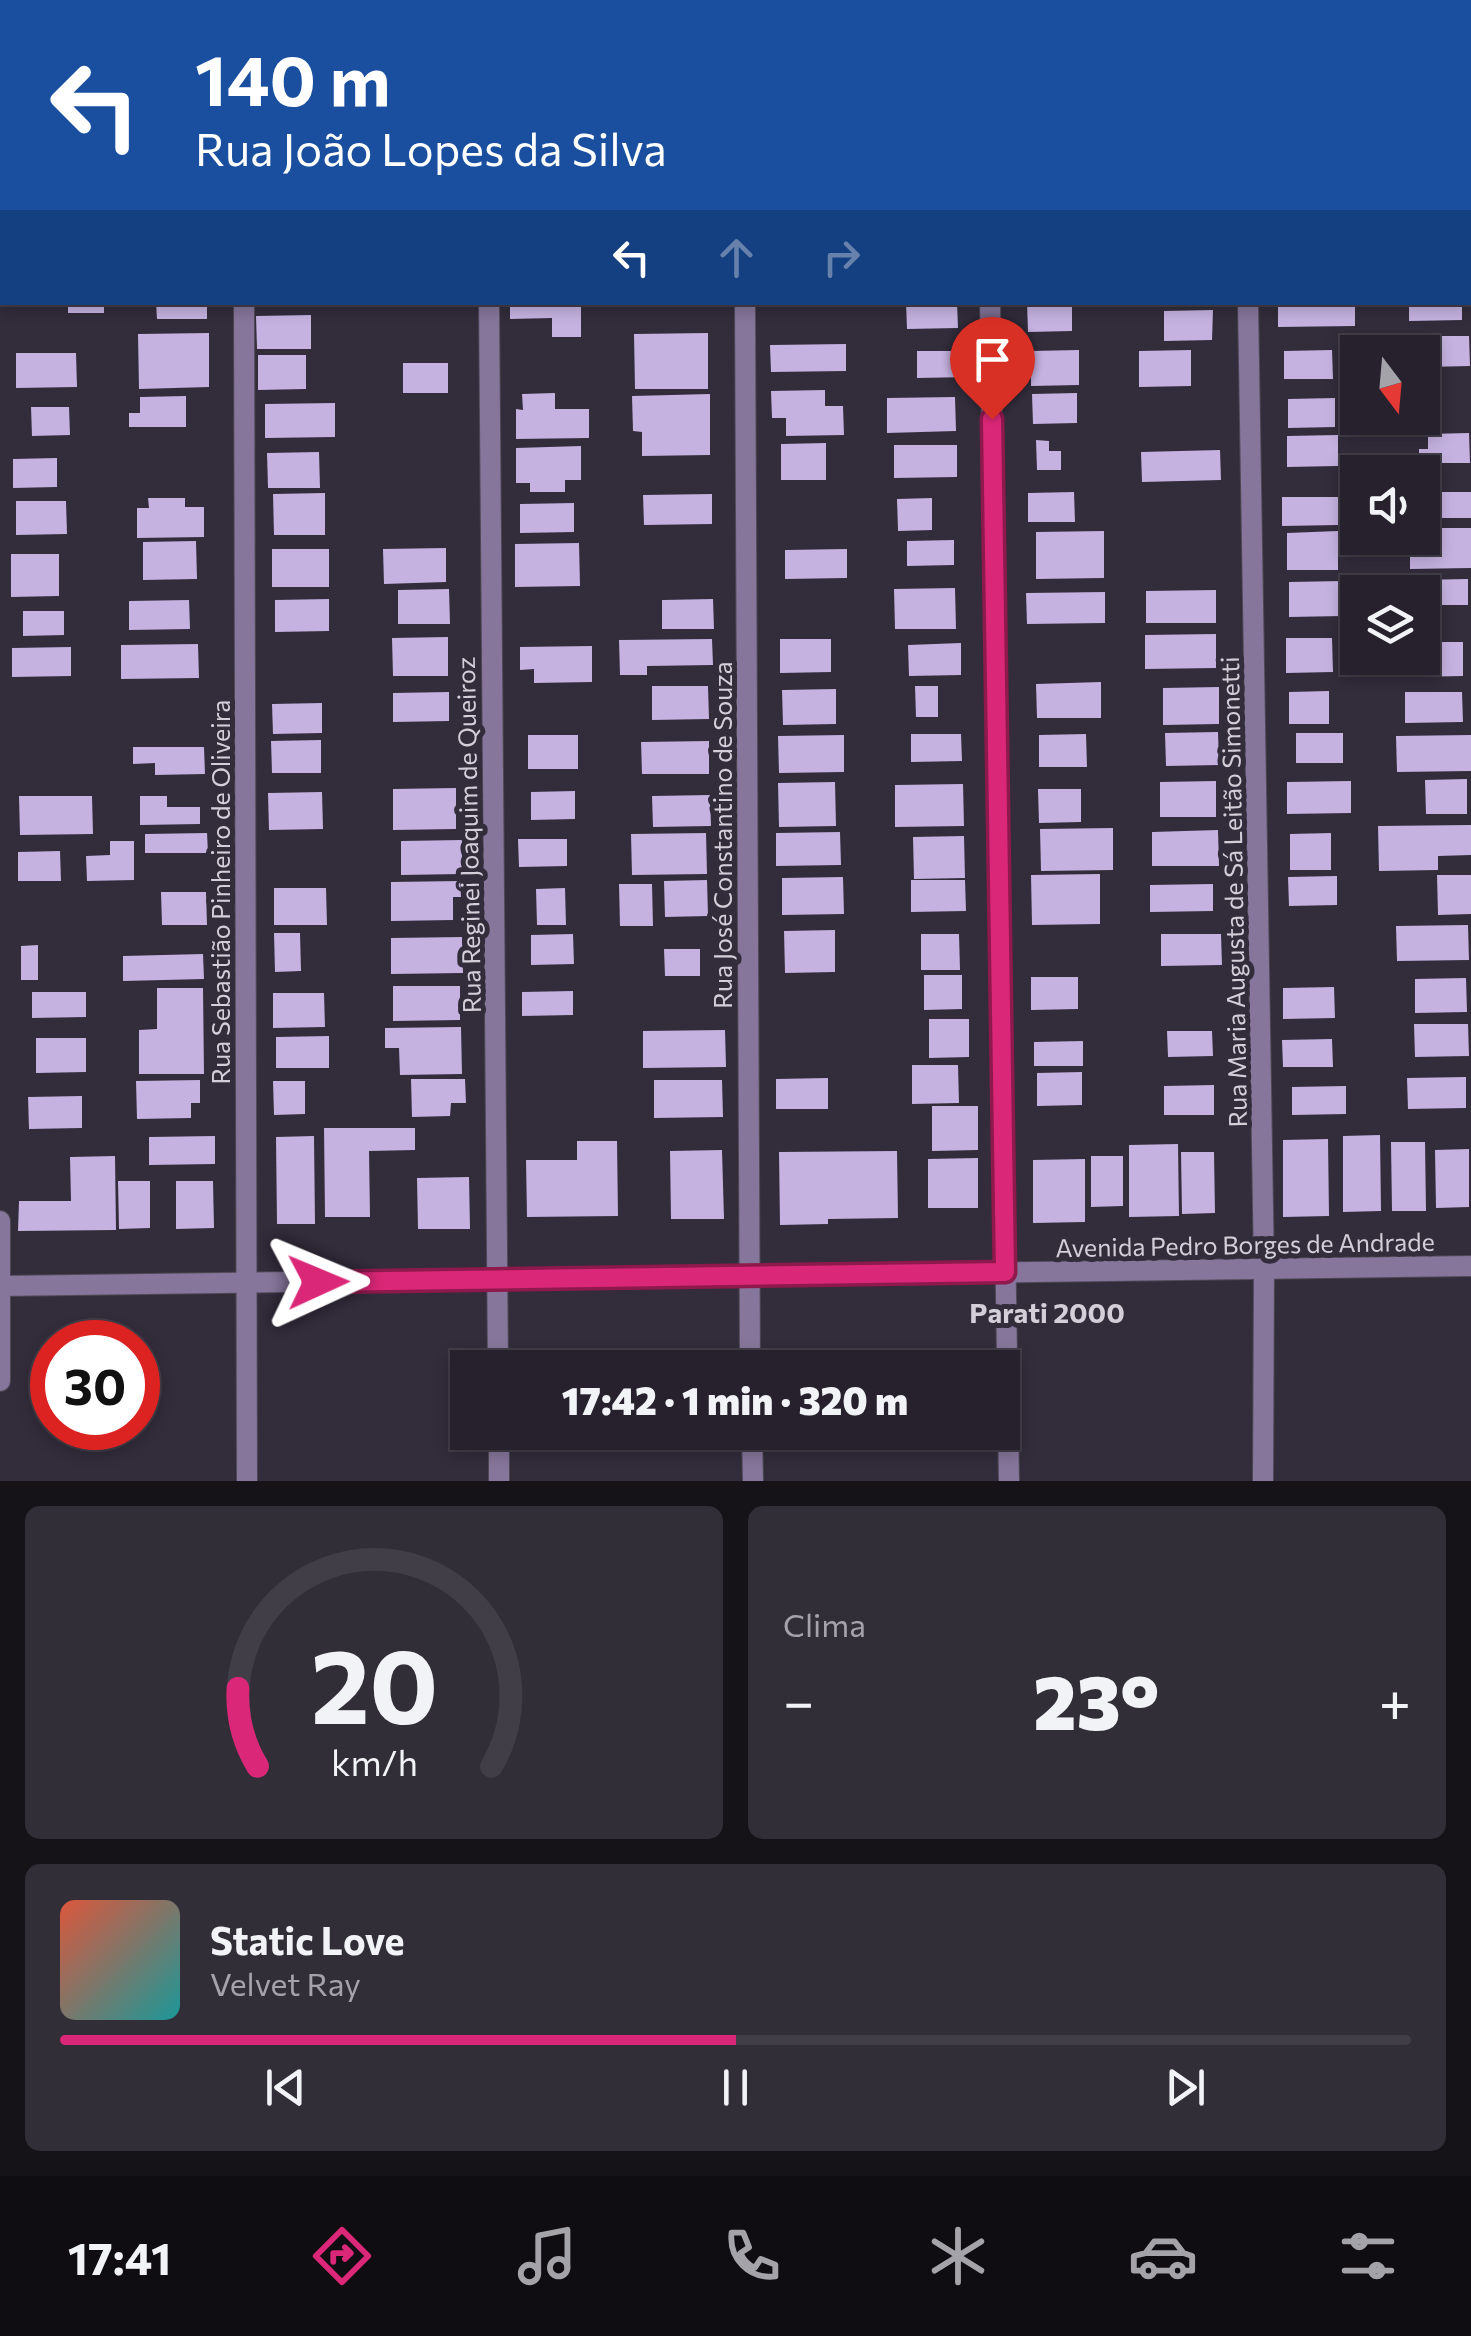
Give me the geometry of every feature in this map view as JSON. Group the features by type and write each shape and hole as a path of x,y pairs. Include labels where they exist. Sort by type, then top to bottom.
{"street":[{"name":"Rua Sebastião Pinheiro de Oliveira","path":"244,305 247,1481"},
{"name":"Rua Reginei Joaquim de Queiroz","path":"488,305 498,1350"},
{"name":"Rua José Constantino de Souza","path":"746,305 750,1350"},
{"path":"990,305 1008,1481"},
{"name":"Rua Maria Augusta de Sá Leitão Simonetti","path":"1248,305 1264,1268 1263,1481"},
{"path":"0,1220 0,1382"},
{"name":"Avenida Pedro Borges de Andrade","path":"0,1286 1471,1266"},
{"path":"499,1450 499,1481"},
{"path":"752,1450 753,1481"}],"building":[{"path":"68,305 104,305 104,313 68,313"},
{"path":"156,305 207,305 207,319 157,319"},
{"path":"510,305 581,305 581,337 552,337 552,318 510,319"},
{"path":"906,305 957,305 958,328 907,329"},
{"path":"1027,305 1072,305 1072,331 1028,332"},
{"path":"1278,305 1355,305 1355,326 1278,327"},
{"path":"1409,305 1462,305 1462,320 1409,321"},
{"path":"1213,310 1212,340 1164,341 1164,311"},
{"path":"311,315 311,349 257,349 256,316"},
{"path":"209,333 209,387 139,389 138,334"},
{"path":"708,333 708,389 635,389 634,334"},
{"path":"1440,336 1469,336 1470,366 1440,367"},
{"path":"846,344 846,371 771,372 770,345"},
{"path":"1079,350 1079,385 1031,386 1031,351"},
{"path":"1191,350 1191,386 1139,387 1139,351"},
{"path":"1332,350 1333,379 1284,379 1284,351"},
{"path":"917,351 970,351 970,377 917,378"},
{"path":"16,353 76,353 77,387 16,388"},
{"path":"258,355 306,355 306,389 258,390"},
{"path":"403,363 448,363 448,393 403,393"},
{"path":"825,390 825,406 843,406 844,435 786,436 786,418 772,418 771,391"},
{"path":"555,393 555,409 589,409 589,438 516,439 516,409 523,410 522,394"},
{"path":"1077,393 1077,423 1033,424 1032,394"},
{"path":"710,394 710,455 642,456 642,432 633,431 632,396"},
{"path":"186,396 186,427 129,427 129,413 140,413 140,397"},
{"path":"955,397 956,431 887,433 887,398"},
{"path":"1335,398 1335,427 1288,428 1288,399"},
{"path":"335,403 335,437 265,438 265,404"},
{"path":"31,407 69,407 70,435 32,436"},
{"path":"1469,433 1470,463 1440,463 1440,455 1419,455 1419,449 1428,449 1428,435"},
{"path":"1338,435 1338,466 1287,467 1287,436"},
{"path":"1036,440 1049,441 1049,451 1061,451 1061,470 1037,470"},
{"path":"826,443 826,480 781,480 781,444"},
{"path":"894,445 957,445 957,477 894,478"},
{"path":"581,446 581,480 565,480 565,492 530,492 530,483 516,483 516,448"},
{"path":"1220,450 1221,480 1142,482 1141,452"},
{"path":"319,452 320,488 268,488 267,453"},
{"path":"57,458 57,487 13,488 13,459"},
{"path":"1074,492 1075,522 1028,522 1028,493"},
{"path":"1440,492 1471,492 1471,518 1440,518"},
{"path":"325,493 325,535 274,535 273,494"},
{"path":"712,494 712,524 644,525 643,495"},
{"path":"1282,497 1338,497 1338,525 1282,526"},
{"path":"148,498 185,498 185,507 204,507 204,537 137,538 137,508 149,508"},
{"path":"932,498 932,530 898,531 897,499"},
{"path":"16,501 66,501 67,534 16,535"},
{"path":"574,503 574,532 520,533 520,504"},
{"path":"1440,528 1471,528 1471,568 1410,569 1410,555 1440,555"},
{"path":"1104,531 1104,578 1036,579 1036,532"},
{"path":"1338,531 1338,570 1287,570 1287,533"},
{"path":"954,540 954,565 907,566 907,541"},
{"path":"196,541 197,579 143,580 143,542"},
{"path":"579,543 580,586 515,587 515,544"},
{"path":"446,548 446,582 384,584 383,549"},
{"path":"272,549 329,549 329,587 272,587"},
{"path":"847,549 847,578 785,579 785,550"},
{"path":"11,554 59,554 59,596 11,597"},
{"path":"1468,579 1468,605 1440,605 1440,580"},
{"path":"1340,581 1340,616 1289,617 1289,582"},
{"path":"955,588 956,629 895,629 894,589"},
{"path":"449,589 450,624 398,624 398,590"},
{"path":"1216,590 1216,623 1146,623 1146,591"},
{"path":"1105,592 1105,623 1027,624 1026,593"},
{"path":"329,599 329,631 275,632 275,600"},
{"path":"713,599 714,629 662,629 662,600"},
{"path":"189,600 190,629 129,630 129,601"},
{"path":"23,611 64,611 64,635 23,636"},
{"path":"1216,634 1216,668 1145,669 1145,635"},
{"path":"448,637 448,676 393,676 392,638"},
{"path":"1286,638 1332,638 1333,672 1286,673"},
{"path":"712,639 713,665 647,666 647,675 620,675 619,640"},
{"path":"780,639 831,639 831,672 780,673"},
{"path":"1440,642 1463,642 1463,676 1413,677 1440,675"},
{"path":"961,643 961,675 909,676 908,645"},
{"path":"198,644 199,678 121,679 121,645"},
{"path":"592,646 592,682 534,683 534,669 520,670 520,647"},
{"path":"71,647 71,676 12,677 12,648"},
{"path":"1101,682 1101,718 1037,718 1036,684"},
{"path":"652,686 708,686 709,719 652,720"},
{"path":"915,686 938,686 938,717 916,717"},
{"path":"1219,687 1219,724 1163,725 1163,688"},
{"path":"836,689 836,724 783,725 782,690"},
{"path":"1329,691 1329,724 1289,724 1289,692"},
{"path":"449,692 449,721 393,722 393,693"},
{"path":"1405,692 1462,692 1463,722 1405,723"},
{"path":"322,703 322,733 273,734 272,704"},
{"path":"1218,732 1219,765 1166,766 1165,733"},
{"path":"1296,733 1343,733 1343,763 1296,763"},
{"path":"911,734 961,734 962,761 911,762"},
{"path":"1086,734 1087,767 1039,767 1039,735"},
{"path":"528,735 578,735 578,769 528,769"},
{"path":"844,735 844,772 779,773 778,736"},
{"path":"1471,735 1471,771 1397,772 1396,736"},
{"path":"321,740 321,773 272,773 271,741"},
{"path":"709,741 709,774 642,774 641,742"},
{"path":"133,747 204,747 205,774 155,775 155,763 133,764"},
{"path":"1467,779 1467,814 1426,814 1425,780"},
{"path":"1216,781 1216,817 1160,817 1160,782"},
{"path":"1351,781 1351,813 1287,814 1287,782"},
{"path":"835,782 836,826 779,827 778,783"},
{"path":"963,784 964,826 895,827 895,785"},
{"path":"456,788 456,829 393,830 393,789"},
{"path":"1038,789 1081,789 1081,822 1039,823"},
{"path":"575,791 575,819 531,820 531,792"},
{"path":"322,792 323,829 269,830 268,793"},
{"path":"710,795 711,826 653,827 652,796"},
{"path":"19,796 92,796 93,834 20,835"},
{"path":"140,796 167,796 167,807 200,807 200,824 140,825"},
{"path":"1471,825 1471,855 1438,856 1438,870 1379,871 1378,826"},
{"path":"1113,828 1113,870 1041,871 1040,829"},
{"path":"1218,830 1219,866 1152,866 1152,832"},
{"path":"840,832 841,865 776,866 776,833"},
{"path":"207,833 208,853 145,853 145,834"},
{"path":"706,833 707,874 632,875 631,834"},
{"path":"1331,833 1331,870 1290,870 1290,834"},
{"path":"964,836 965,878 914,879 913,837"},
{"path":"518,839 567,839 567,866 519,867"},
{"path":"462,840 462,874 401,875 401,841"},
{"path":"110,841 134,841 134,880 87,881 86,856 110,855"},
{"path":"60,851 61,881 18,881 18,852"},
{"path":"1100,874 1100,924 1032,925 1031,875"},
{"path":"1437,875 1471,875 1471,914 1438,915"},
{"path":"1337,876 1337,905 1289,906 1288,877"},
{"path":"843,877 844,914 782,915 782,878"},
{"path":"707,880 708,916 665,917 664,881"},
{"path":"911,880 965,880 966,911 911,912"},
{"path":"460,881 461,897 453,897 453,920 391,921 391,882"},
{"path":"619,884 652,884 653,926 620,926"},
{"path":"1213,884 1213,911 1150,912 1150,885"},
{"path":"274,888 326,888 327,925 274,925"},
{"path":"565,888 566,925 537,925 536,889"},
{"path":"161,892 206,892 207,925 162,925"},
{"path":"1468,925 1469,960 1397,961 1396,926"},
{"path":"835,930 835,972 785,973 784,931"},
{"path":"274,933 300,933 301,971 275,972"},
{"path":"573,934 574,964 531,965 531,935"},
{"path":"921,934 959,934 960,970 921,970"},
{"path":"1161,934 1221,934 1222,965 1161,966"},
{"path":"462,937 463,973 391,974 391,938"},
{"path":"38,945 38,980 21,980 21,946"},
{"path":"664,949 700,949 700,976 665,976"},
{"path":"203,954 204,979 123,981 123,956"},
{"path":"924,975 962,975 962,1009 924,1010"},
{"path":"1031,977 1078,977 1078,1009 1031,1010"},
{"path":"1466,978 1467,1012 1415,1013 1415,979"},
{"path":"393,986 460,986 460,1020 393,1021"},
{"path":"1334,987 1335,1018 1283,1019 1283,988"},
{"path":"157,988 203,988 204,1074 139,1074 139,1030 157,1029"},
{"path":"573,991 573,1015 522,1016 522,992"},
{"path":"32,992 86,992 86,1017 32,1018"},
{"path":"273,993 324,993 325,1027 273,1028"},
{"path":"929,1019 969,1019 969,1057 929,1058"},
{"path":"1414,1024 1468,1024 1469,1056 1415,1057"},
{"path":"461,1027 462,1074 400,1075 399,1048 385,1048 385,1028"},
{"path":"725,1030 726,1067 643,1068 643,1031"},
{"path":"1167,1031 1212,1031 1213,1056 1168,1057"},
{"path":"329,1036 329,1068 276,1068 276,1037"},
{"path":"36,1038 86,1038 86,1072 36,1073"},
{"path":"1332,1039 1333,1067 1283,1067 1282,1040"},
{"path":"1083,1041 1083,1066 1034,1066 1034,1042"},
{"path":"912,1065 958,1065 959,1103 912,1104"},
{"path":"1082,1072 1082,1105 1037,1106 1037,1073"},
{"path":"1466,1077 1466,1108 1408,1109 1407,1078"},
{"path":"828,1078 828,1109 776,1109 776,1079"},
{"path":"411,1079 465,1079 466,1103 451,1103 450,1116 412,1117"},
{"path":"200,1080 200,1103 191,1103 191,1118 137,1119 136,1081"},
{"path":"654,1080 722,1080 723,1117 654,1118"},
{"path":"273,1081 305,1081 305,1114 274,1115"},
{"path":"1214,1085 1214,1115 1164,1115 1164,1086"},
{"path":"1346,1086 1346,1114 1292,1115 1292,1087"},
{"path":"82,1096 82,1128 29,1129 28,1097"},
{"path":"932,1106 978,1106 978,1150 932,1151"},
{"path":"324,1128 415,1128 415,1150 369,1151 370,1217 325,1217"},
{"path":"1380,1135 1381,1211 1343,1212 1343,1136"},
{"path":"215,1136 215,1164 149,1165 149,1137"},
{"path":"314,1136 315,1224 277,1224 276,1137"},
{"path":"1328,1139 1329,1216 1283,1217 1283,1140"},
{"path":"577,1141 617,1141 618,1216 527,1217 526,1160 577,1160"},
{"path":"1391,1142 1425,1142 1426,1211 1392,1211"},
{"path":"1178,1144 1179,1216 1129,1217 1129,1145"},
{"path":"1469,1149 1469,1207 1436,1208 1435,1150"},
{"path":"722,1150 724,1219 671,1219 670,1151"},
{"path":"897,1151 898,1218 828,1219 828,1224 780,1225 779,1152"},
{"path":"1181,1152 1214,1152 1215,1213 1182,1214"},
{"path":"115,1156 116,1230 18,1231 19,1201 71,1201 70,1157"},
{"path":"1091,1156 1123,1156 1123,1206 1091,1207"},
{"path":"978,1158 978,1208 928,1208 928,1159"},
{"path":"1085,1159 1085,1222 1033,1223 1033,1160"},
{"path":"469,1177 470,1229 418,1229 417,1178"},
{"path":"118,1181 150,1181 150,1228 119,1229"},
{"path":"176,1181 213,1181 214,1228 176,1229"}],"district":[{"name":"Parati 2000","path":"1047,1312"}],"route":[{"path":"318,1282 1005,1272 992,419"}]}
